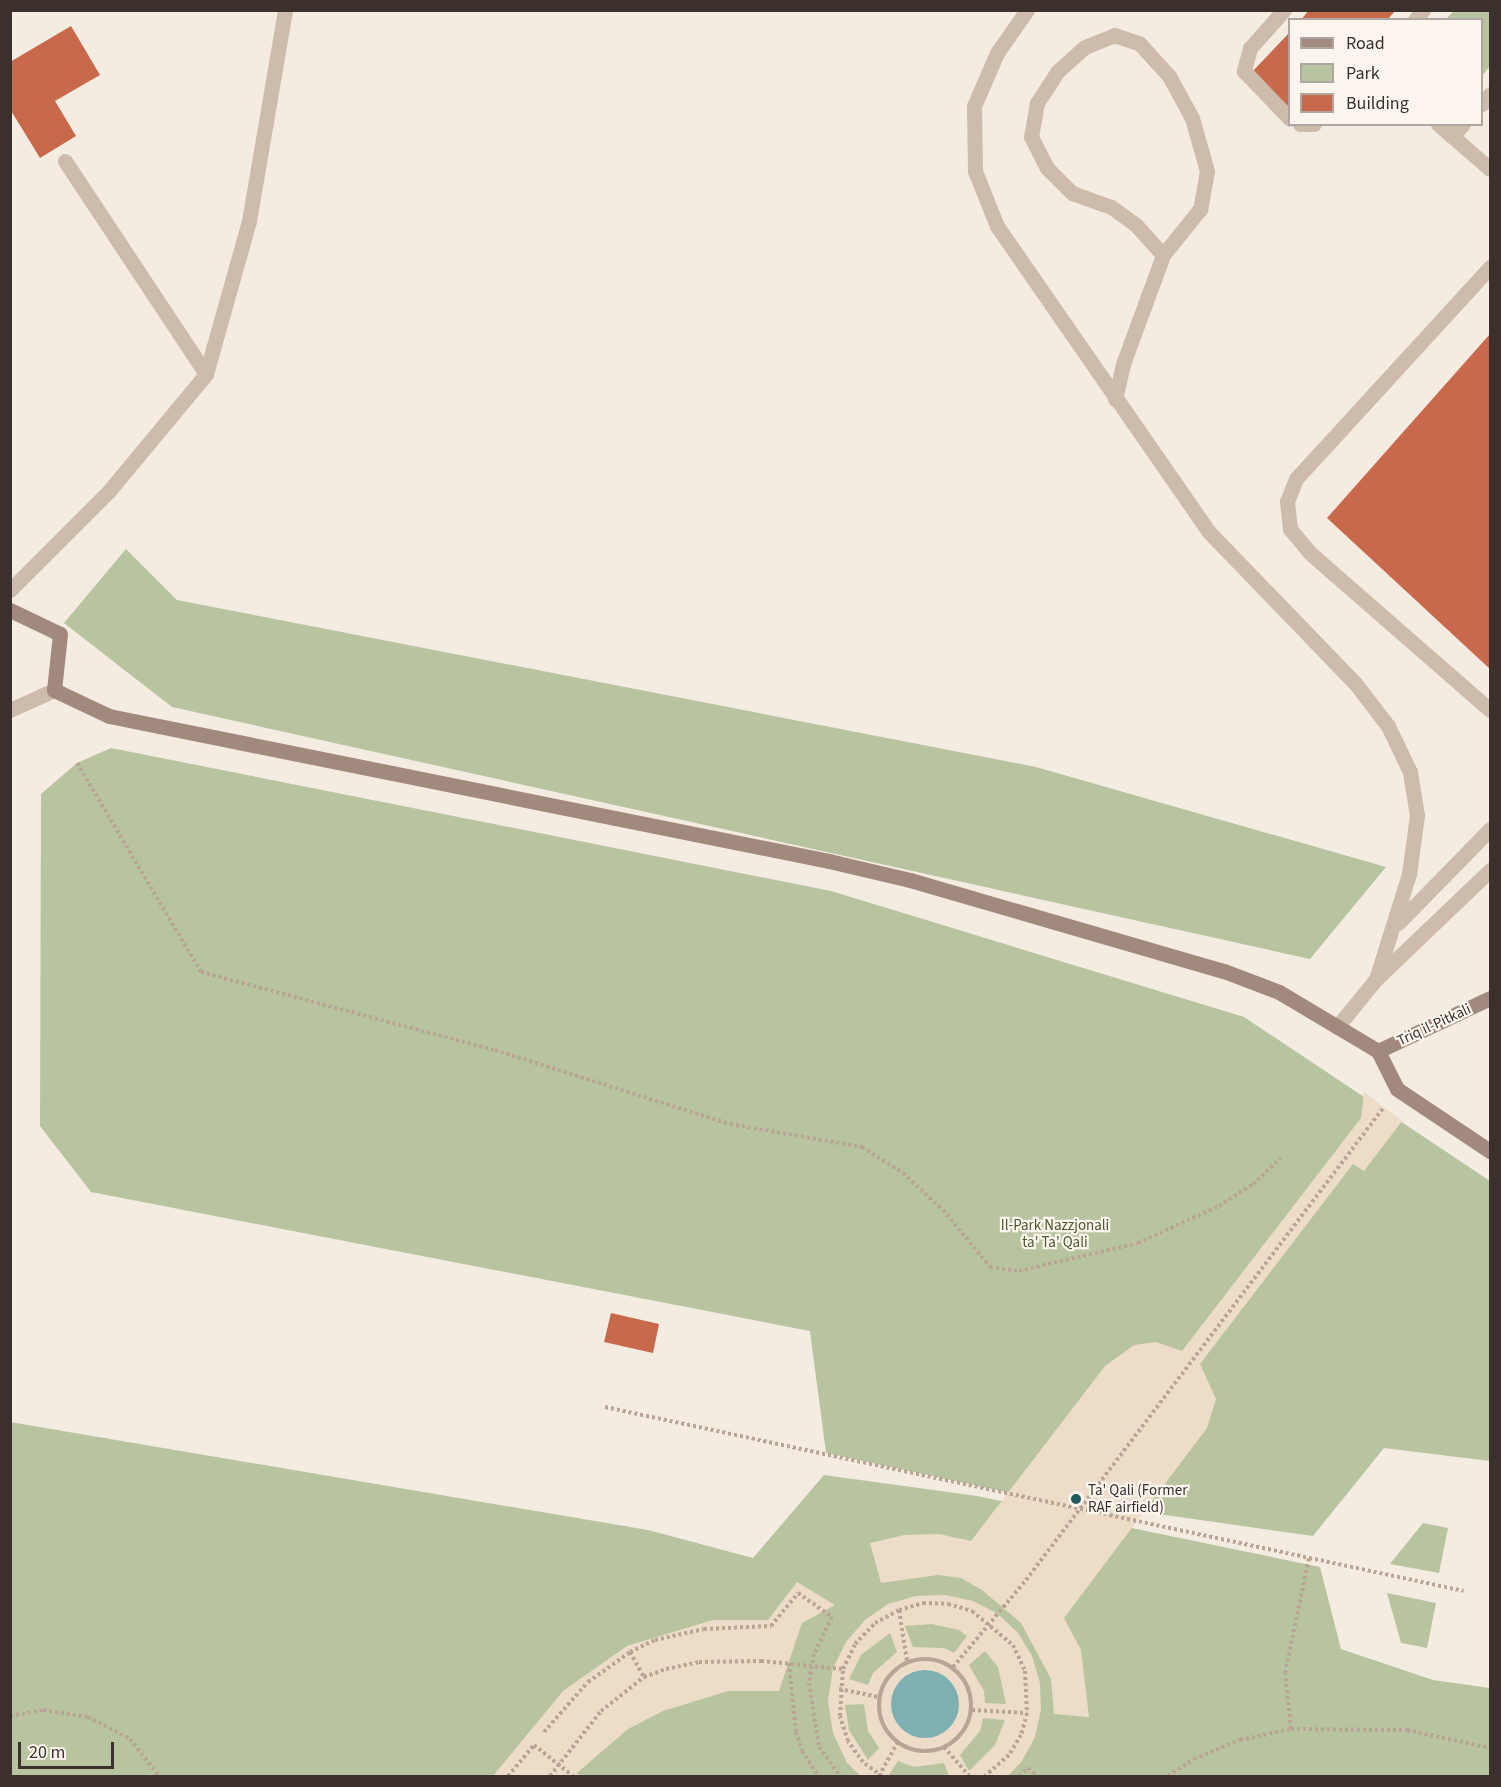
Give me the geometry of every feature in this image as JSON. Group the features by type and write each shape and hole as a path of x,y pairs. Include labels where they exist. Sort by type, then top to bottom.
{"main road":[{"path":"10,610 60,634 54,690 109,716 910,880 1224,971 1279,992 1378,1051 1397,1089 1491,1151"},
{"name":"Triq il-Pitkali","path":"1378,1051 1491,998"}],"street":[{"path":"10,590 109,491 206,374 249,221 285,10"},
{"path":"1027,10 997,53 974,106 975,171 997,226 1115,399 1209,531 1355,683 1388,726 1410,772 1417,815 1409,874 1396,925 1376,979"},
{"path":"1284,10 1250,48 1244,71 1288,117"},
{"path":"1115,399 1123,364 1164,255 1200,209 1207,171 1192,118 1169,76 1139,43 1114,35 1085,47 1058,71 1037,103 1031,137 1047,168 1072,193 1111,207 1136,225 1164,255"},
{"path":"1440,126 1491,169"},
{"path":"1452,136 1461,126"},
{"path":"65,160 206,374"},
{"path":"1491,267 1485,284 1296,479 1287,501 1290,529 1310,553 1491,710"},
{"path":"10,710 54,690"},
{"path":"1396,925 1491,829"},
{"path":"1337,1026 1376,979 1491,870"}],"path":[{"path":"77,763 201,972 495,1050 730,1124 862,1147 903,1173 935,1202 990,1267 1018,1271 1138,1244 1219,1206 1253,1184 1281,1158"},
{"path":"953,1667 991,1623 1397,1089"},
{"path":"605,1407 1464,1591"},
{"path":"1291,1729 1285,1674 1309,1558"},
{"path":"544,1732 588,1682 630,1652 655,1640 704,1629 771,1626 798,1593 832,1617 821,1636 812,1666 810,1704 819,1747 840,1776"},
{"path":"898,1742 880,1776 863,1762 848,1741 840,1716 839,1689 843,1669 855,1644 875,1623 899,1610 923,1603 948,1604 972,1611 991,1623 1013,1645 1025,1671 1027,1713 1009,1755 985,1776"},
{"path":"899,1610 908,1661"},
{"path":"630,1652 644,1677"},
{"path":"923,1658 953,1667 968,1685 972,1710 963,1732 944,1747 920,1751 898,1742 882,1722 879,1697 884,1682 908,1661 923,1658"},
{"path":"550,1776 601,1711 644,1677 699,1662 789,1663 843,1669"},
{"path":"789,1663 796,1732 802,1751 818,1776"},
{"path":"839,1689 879,1697"},
{"path":"10,1716 43,1710 88,1717 130,1739 159,1776"},
{"path":"972,1710 1027,1713"},
{"path":"1168,1776 1194,1760 1240,1740 1291,1729 1407,1730 1491,1748"},
{"path":"508,1776 534,1745 573,1776"},
{"path":"944,1747 969,1776"},
{"path":"1020,1776 1028,1768 1038,1776"}],"green space":[{"path":"1454,11 1490,11 1490,66 1483,75 1483,18 1447,18"},
{"path":"126,549 177,600 1036,767 1386,867 1310,959 172,707 64,623"},
{"name":"Il-Park Nazzjonali ta' Ta' Qali","path":"111,748 831,891 1244,1017 1490,1181 1490,1461 1384,1448 1313,1536 1011,1493 826,1453 810,1331 91,1192 40,1126 41,794 77,763"},
{"path":"10,1422 648,1530 753,1558 824,1475 977,1496 1320,1567 1341,1649 1433,1680 1490,1688 1490,1776 11,1776"},
{"path":"1423,1523 1448,1528 1439,1573 1390,1564"},
{"path":"1387,1593 1436,1603 1427,1648 1401,1643"}],"shaded area":[{"path":"1364,1092 1402,1121 1364,1171 1353,1164 1200,1364 1216,1399 1207,1428 1064,1618 1081,1650 1089,1717 1054,1714 1051,1679 1021,1623 982,1590 961,1578 938,1575 881,1583 870,1543 904,1535 939,1534 971,1541 1105,1366 1134,1345 1156,1342 1182,1351 1361,1118"},
{"path":"797,1582 835,1605 802,1623 779,1691 728,1691 663,1711 628,1729 577,1773 580,1776 493,1776 563,1691 627,1646 713,1620 768,1620"},
{"path":"945,1595 973,1601 998,1614 1018,1633 1032,1656 1040,1683 1041,1710 1035,1737 1022,1761 1008,1776 949,1776 944,1763 914,1767 898,1761 889,1775 892,1776 861,1776 847,1763 833,1733 828,1701 833,1668 846,1642 865,1620 888,1604 916,1596","holes":["932,1624 959,1630 967,1636 954,1653 944,1648 913,1647 905,1626","890,1633 897,1652 873,1673 868,1685 849,1679 861,1655","985,1651 998,1667 1006,1704 985,1703 984,1691 969,1665","864,1704 868,1731 879,1748 868,1760 849,1730 845,1705","983,1718 1005,1720 995,1745 969,1771 960,1755 980,1731"]}],"water":[{"path":"932,1670 944,1676 953,1685 959,1697 957,1717 949,1728 932,1738 918,1738 901,1728 893,1717 891,1697 901,1680 912,1672"}],"building":[{"path":"1309,10 1396,10 1389,18 1303,18"},
{"path":"71,26 100,75 55,101 76,136 40,158 10,109 10,62"},
{"path":"1288,34 1288,106 1251,73"},
{"path":"1490,334 1490,669 1327,518"},
{"path":"611,1313 659,1324 653,1353 604,1342"}],"place":[{"name":"Ta' Qali (Former RAF airfield)","path":"1076,1499"}]}
